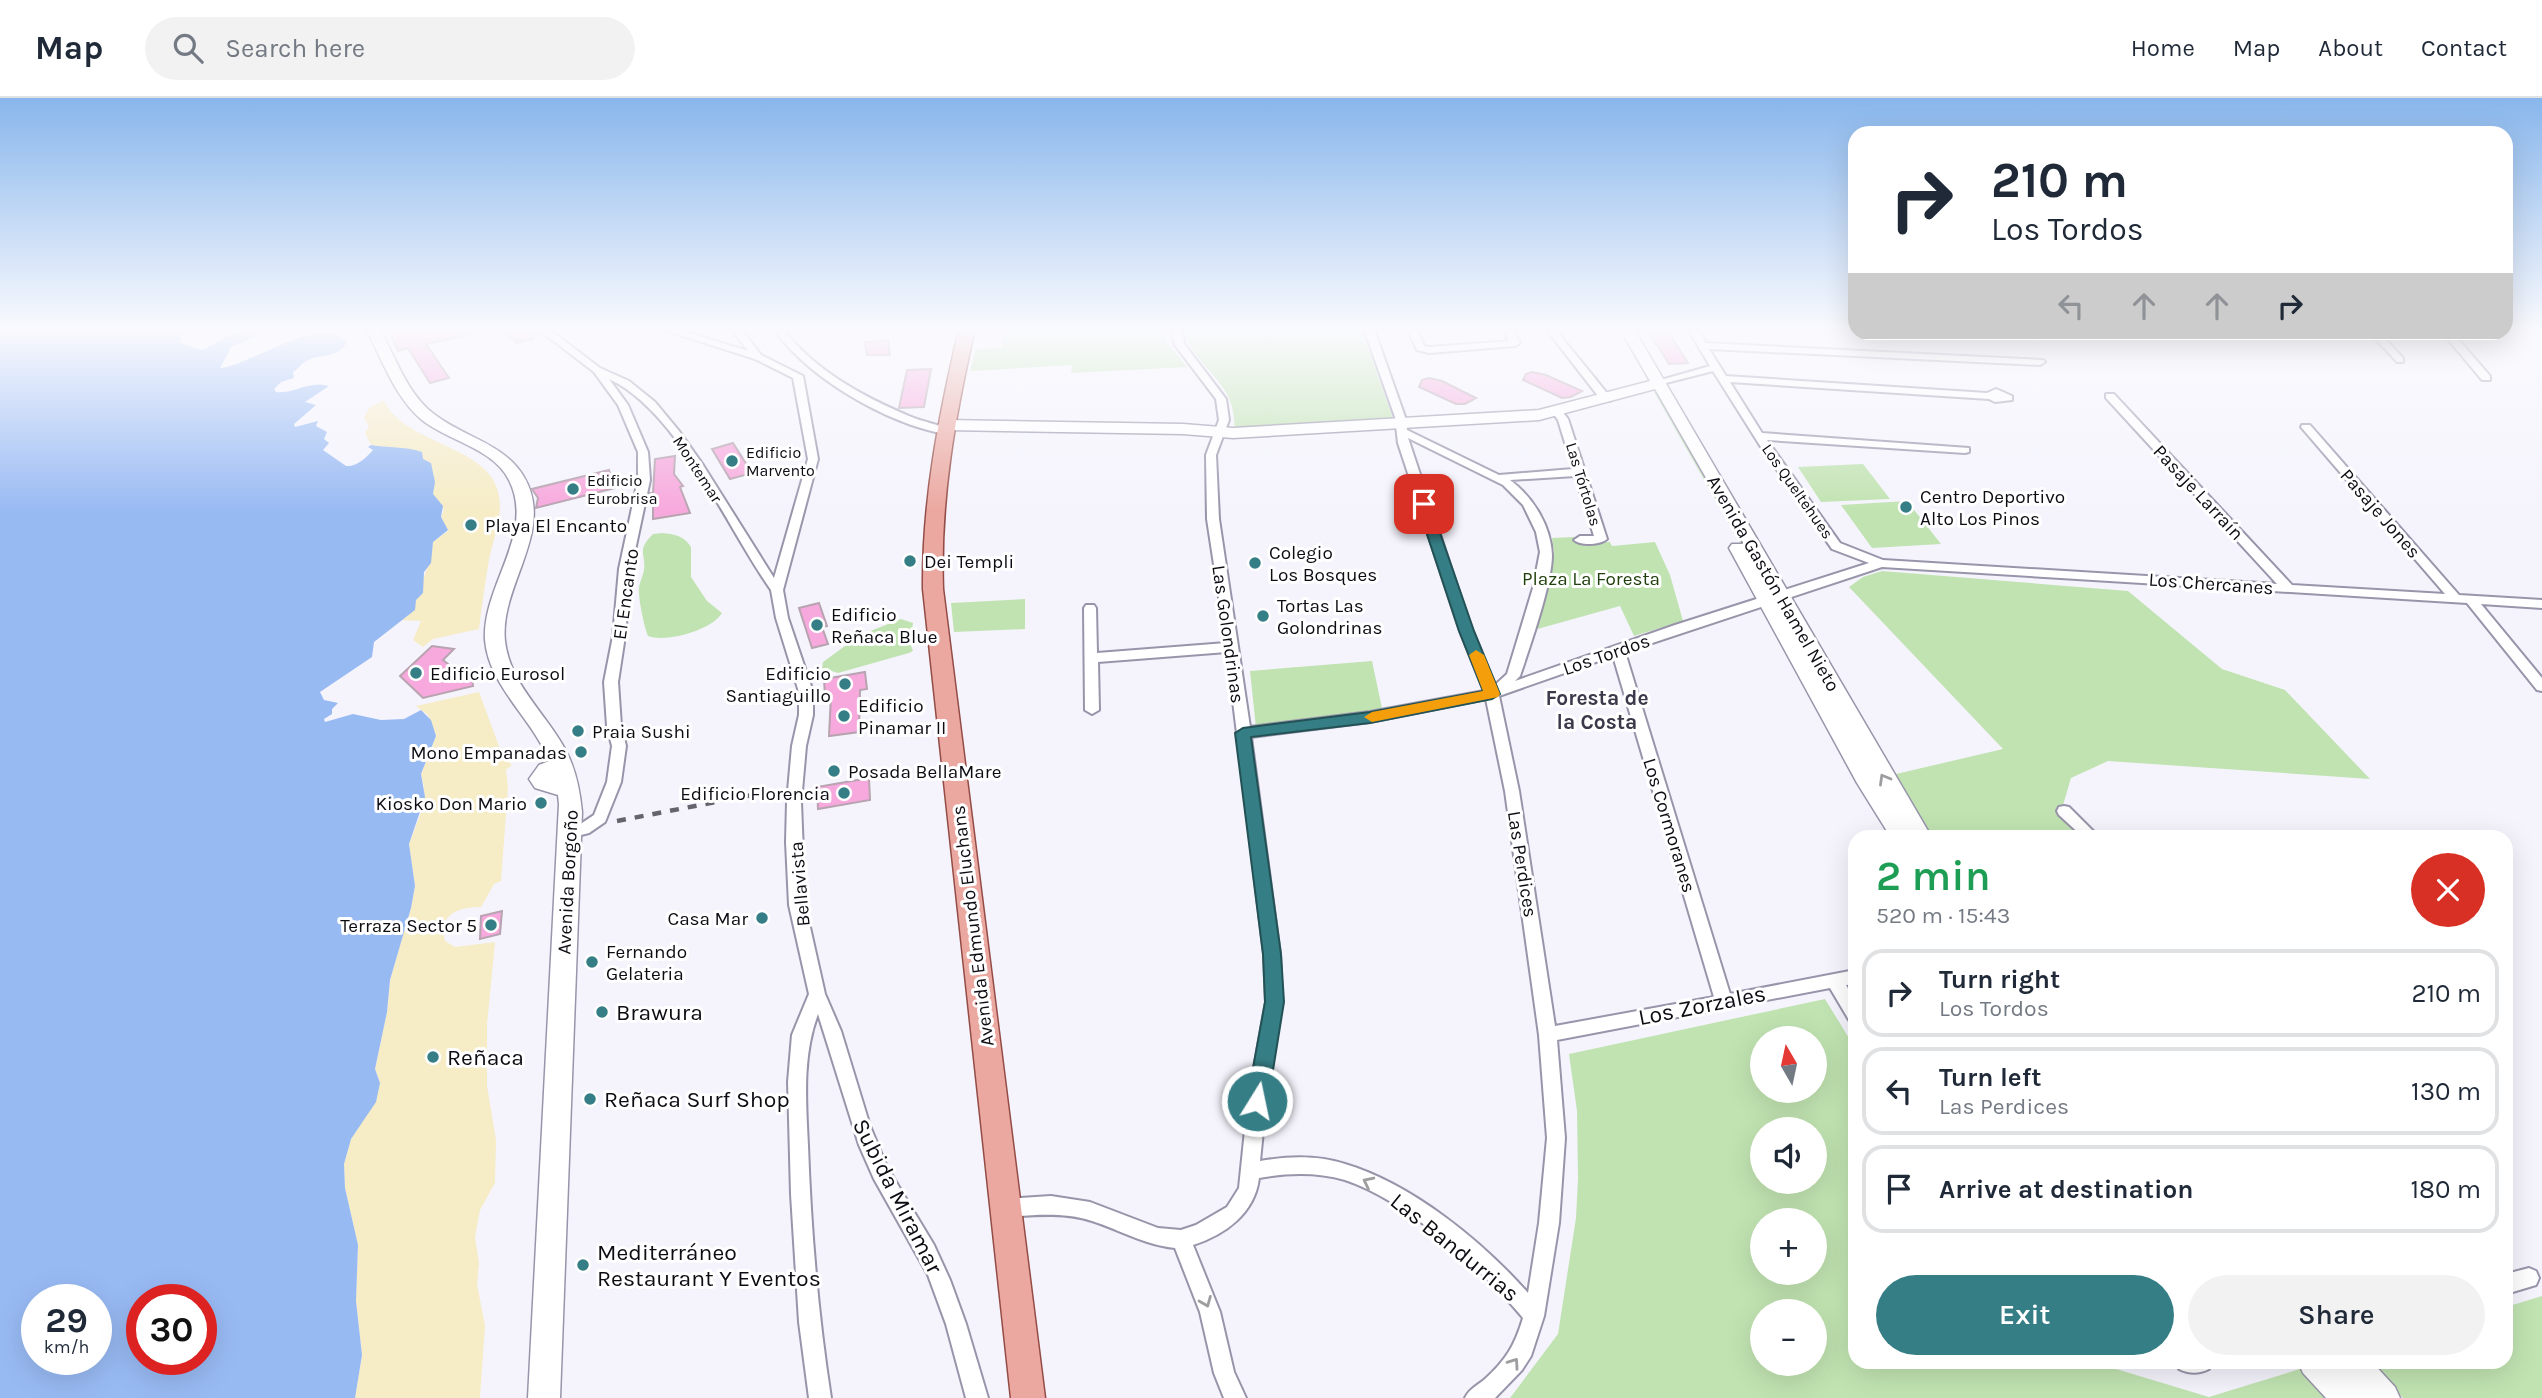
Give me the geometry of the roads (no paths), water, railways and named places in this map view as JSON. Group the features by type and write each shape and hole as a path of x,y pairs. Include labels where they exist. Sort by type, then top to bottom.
{"main road":[{"name":"Avenida Borgoño","path":"409,390 423,414 501,460 519,483 524,512 522,541 496,619 495,642 505,672 562,765 547,769 540,779 543,783 569,790 571,812 544,1398"},
{"name":"Avenida Edmundo Eluchans","path":"954,390 946,428 932,532 933,589 1028,1398"},
{"path":"946,428 1183,429 1220,433 1401,428 1557,412 1637,390"},
{"name":"Avenida Gastón Hamel Nieto","path":"1655,390 1774,596 1916,830"},
{"name":"Avenida Gastón Hamel Nieto","path":"1774,596 1868,783 1897,830"},
{"path":"2320,1369 2347,1398"},
{"path":"2357,1369 2384,1398"}],"street":[{"name":"El Encanto","path":"569,833 584,829 600,818 614,782 619,746 612,713 611,681 620,636 625,569 644,480 643,452 635,429 612,390"},
{"name":"Montemar","path":"632,390 660,415 684,443 758,566 777,590"},
{"name":"Bellavista","path":"800,390 813,459 777,590 782,618 806,692 806,715 799,746 794,802 794,842 797,905 817,994"},
{"path":"854,390 923,427 946,428"},
{"name":"Las Golondrinas","path":"1181,1239 1201,1233 1234,1213 1248,1190 1257,1101 1274,1002 1272,954 1211,493 1211,455 1224,414 1221,399 1214,390"},
{"name":"Las Perdices","path":"1389,390 1466,631 1492,694 1512,791 1548,1035 1556,1138 1549,1223 1534,1317 1530,1333 1515,1363 1498,1382 1476,1398"},
{"path":"1599,390 1606,399"},
{"name":"Los Queltehues","path":"1732,390 1836,546 1849,573"},
{"path":"1892,390 1991,396"},
{"name":"Pasaje Larraín","path":"2110,396 2288,588"},
{"name":"Las Tórtolas","path":"1557,412 1563,419 1601,539 1580,540"},
{"name":"Pasaje Jones","path":"2306,427 2455,598"},
{"path":"1401,428 1515,488 1527,500 1547,553 1513,676 1492,694"},
{"path":"1760,436 1965,450"},
{"path":"1499,478 1579,472"},
{"name":"Los Queltehues","path":"1836,546 1881,563"},
{"name":"Los Tordos","path":"1243,733 1370,718 1492,694 1774,596 1881,563"},
{"name":"Los Chercanes","path":"1881,563 2542,604"},
{"path":"2470,599 2542,687"},
{"path":"1090,608 1092,710"},
{"path":"1091,658 1233,647"},
{"name":"Los Cormoranes","path":"1618,650 1724,1001"},
{"path":"2064,811 2085,830"},
{"name":"Los Zorzales","path":"1548,1035 1848,978"},
{"path":"1834,981 1848,1004"},
{"path":"817,994 801,1035 797,1082 800,1194 809,1322 820,1398"},
{"name":"Subida Miramar","path":"817,994 833,1031 857,1117 869,1148 939,1278 960,1335 977,1398"},
{"name":"Las Bandurrias","path":"1250,1171 1296,1165 1344,1172 1366,1180 1414,1210 1474,1256 1518,1295 1534,1317"},
{"path":"1006,1208 1051,1205 1090,1211 1158,1237 1181,1239 1210,1312 1224,1373 1235,1398"},
{"path":"2513,1282 2529,1278"}],"water":[{"path":"0,390 274,390 283,392 324,390 305,402 316,405 294,424 295,427 318,421 316,426 327,432 324,439 329,443 323,450 346,466 354,465 365,458 373,450 368,447 371,445 422,452 423,459 431,463 435,482 433,494 443,506 441,517 448,530 433,542 431,563 424,572 423,593 416,600 415,610 374,642 372,657 320,692 324,700 338,703 332,709 332,714 324,719 325,722 353,714 381,720 404,719 421,710 431,720 436,736 421,774 425,797 409,844 415,886 390,980 387,1012 375,1069 380,1083 376,1102 351,1139 344,1164 345,1188 358,1245 356,1301 362,1355 355,1398 0,1398"}],"railway":[{"path":"617,821 773,791"}],"place":[{"name":"Edificio Marvento","path":"732,461"},
{"name":"Edificio Eurobrisa","path":"573,489"},
{"name":"Centro Deportivo Alto Los Pinos","path":"1906,507"},
{"name":"Playa El Encanto","path":"471,525"},
{"name":"Dei Templi","path":"910,561"},
{"name":"Colegio Los Bosques","path":"1255,563"},
{"name":"Tortas Las Golondrinas","path":"1263,616"},
{"name":"Edificio Reñaca Blue","path":"817,625"},
{"name":"Edificio Eurosol","path":"416,673"},
{"name":"Edificio Santiaguillo","path":"845,684"},
{"name":"Edificio Pinamar II","path":"844,716"},
{"name":"Praia Sushi","path":"578,731"},
{"name":"Mono Empanadas","path":"581,752"},
{"name":"Posada BellaMare","path":"834,771"},
{"name":"Edificio Florencia","path":"844,793"},
{"name":"Kiosko Don Mario","path":"541,803"},
{"name":"Casa Mar","path":"762,918"},
{"name":"Terraza Sector 5","path":"491,925"},
{"name":"Fernando Gelateria","path":"592,962"},
{"name":"Brawura","path":"602,1012"},
{"name":"Reñaca","path":"433,1057"},
{"name":"Reñaca Surf Shop","path":"590,1099"},
{"name":"Mediterráneo Restaurant Y Eventos","path":"583,1265"}],"district":[{"name":"Foresta de la Costa","path":"1597,710"}],"park label":[{"name":"Plaza La Foresta","path":"1591,578"}]}
